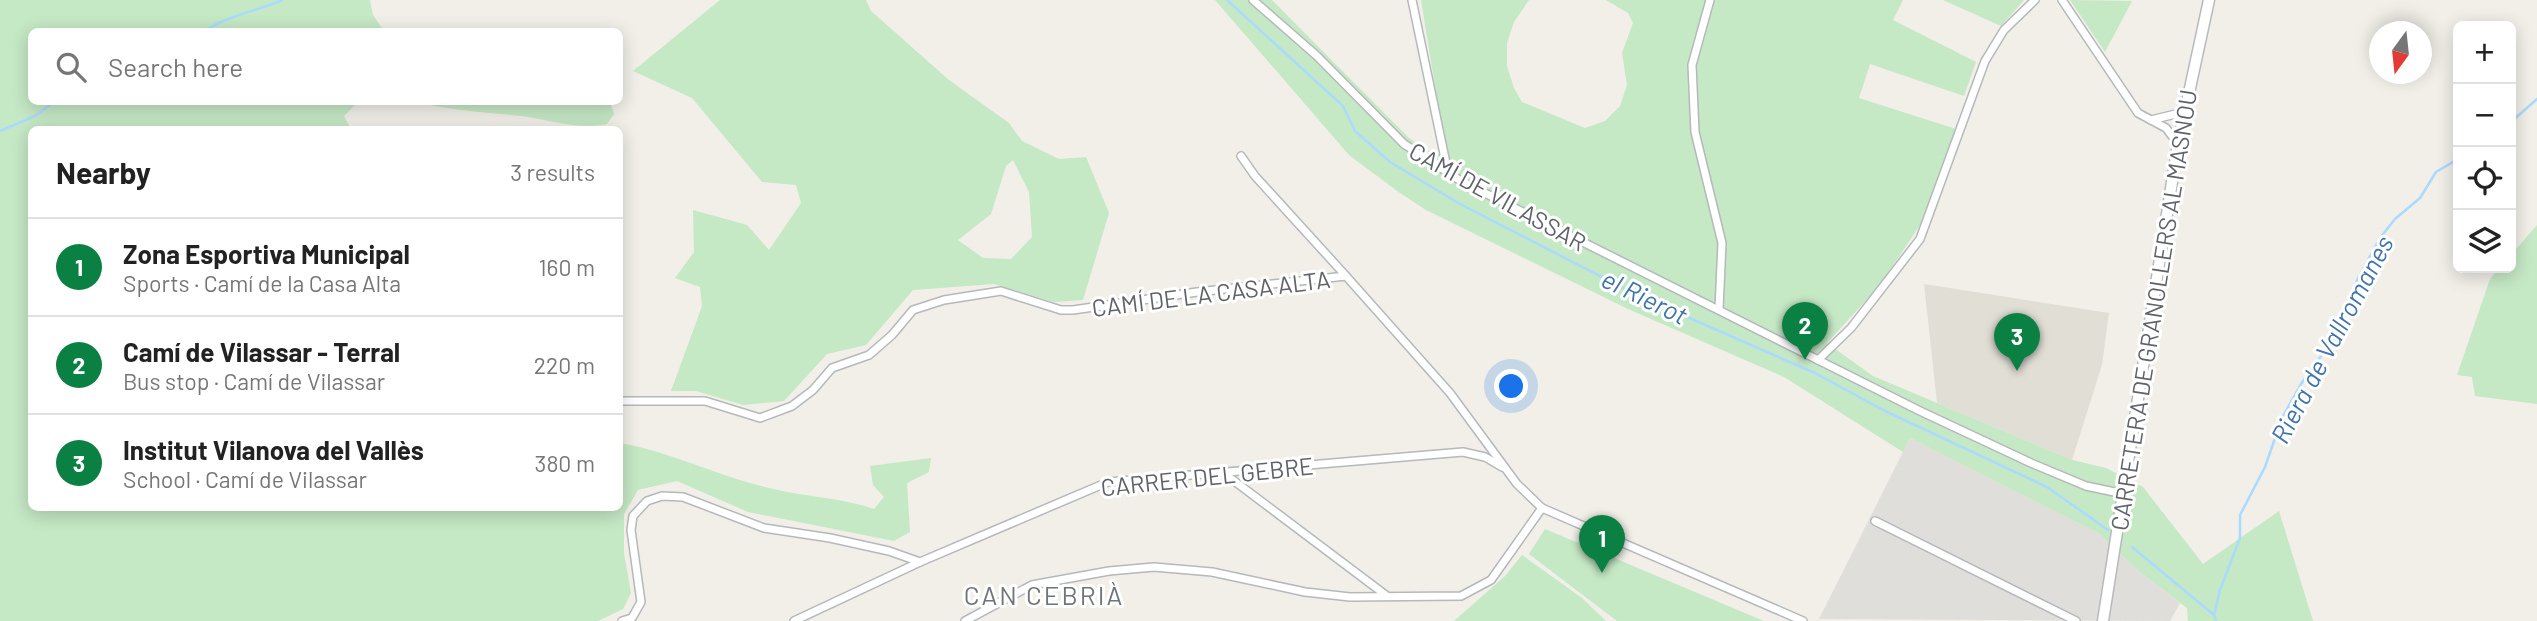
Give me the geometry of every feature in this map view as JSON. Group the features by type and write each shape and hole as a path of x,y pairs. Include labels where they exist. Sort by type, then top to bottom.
{"main road":[{"name":"CARRETERA DE GRANOLLERS AL MASNOU","path":"2103,621 2178,144 2209,0"}],"street":[{"name":"CAMÍ DE VILASSAR","path":"1253,0 1317,56 1404,144 1448,173 1606,256 2031,463 2086,485 2124,494"},
{"path":"1412,0 1448,173"},
{"path":"1710,0 1692,65 1695,132 1722,243 1719,310"},
{"path":"1818,360 1851,328 1920,239 1985,61 2004,30 2035,0"},
{"path":"2062,0 2138,113 2166,128 2178,144"},
{"path":"2150,120 2184,112"},
{"path":"1241,156 1255,176 1346,276"},
{"name":"CAMÍ DE LA CASA ALTA","path":"623,401 705,401 752,418 770,416 792,406 813,390 832,368 869,355 892,335 913,310 988,292 1001,291 1061,310 1073,310 1346,276 1450,393 1506,469 1542,508 1803,621"},
{"name":"CARRER DEL GEBRE","path":"794,621 920,562 1108,482 1463,452 1485,457 1506,469"},
{"path":"1221,471 1387,597"},
{"path":"622,621 632,618 641,602 631,530 633,516 647,501 662,496 683,497 764,527 842,540 889,551 920,562"},
{"path":"965,621 1032,585 1109,571 1154,567 1212,572 1305,592 1387,597 1461,596 1491,579 1542,508"},
{"path":"1875,521 2076,621"}],"shaded area":[{"path":"1924,284 2109,313 2102,365 2072,460 1937,403"},
{"path":"1910,438 2098,533 2136,569 2180,603 2170,621 1819,619"}],"green space":[{"path":"0,0 370,0 373,15 382,28 28,28 28,105 355,105 344,116 349,126 28,126 28,511 623,511 623,444 658,452 769,488 874,509 884,497 873,485 870,466 931,458 929,472 907,483 910,532 894,541 748,512 677,481 638,490 624,514 624,553 631,593 623,609 598,621 0,621"},
{"path":"720,0 866,0 871,11 949,80 1009,123 1022,141 1059,159 1086,157 1109,213 1083,300 1054,302 994,284 913,290 866,345 827,354 784,401 743,405 696,391 671,391 702,306 700,287 675,278 694,252 693,210 747,225 769,250 801,203 796,185 762,182 692,98 633,71","holes":["1013,160 1029,192 1032,237 1011,259 983,258 958,240 991,214 1006,166"]},
{"path":"1215,0 1272,0 1409,138 1434,154 1446,154 1421,0 1529,0 1514,22 1507,43 1507,66 1514,88 1522,102 1585,128 1605,121 1620,106 1627,85 1622,53 1633,23 1628,13 1606,0 1903,0 1893,20 1976,62 1964,96 1870,64 1859,98 1956,129 1924,219 1880,285 1827,343 1873,376 2072,460 2106,468 2143,487 2203,564 2279,511 2313,621 2188,621 2187,608 2136,569 2098,533 1910,438 1903,452 1784,377 1628,309 1426,210 1349,155"},
{"path":"1943,0 2024,0 2001,26"},
{"path":"2070,0 2132,1 2105,52"},
{"path":"431,105 611,105 614,114 607,124 585,126"},
{"path":"2537,225 2537,404 2475,396 2472,377 2457,375 2490,279 2495,273 2516,273 2516,249"},
{"path":"1545,529 1764,621 1617,621 1529,554"},
{"path":"1522,555 1582,598 1606,621 1454,621 1505,576"}],"waterway":[{"path":"210,28 282,0"},
{"name":"el Rierot","path":"1227,0 1343,106 1355,131 1390,162 1460,204 1637,295 1815,373 1883,410 2047,487 2108,530"},
{"name":"Riera de Vallromanes","path":"2516,118 2537,99"},
{"path":"0,131 35,116 50,105"},
{"name":"Riera de Vallromanes","path":"2216,621 2214,615 2220,590 2240,538 2240,515 2265,467 2282,418 2301,384 2339,331 2358,278 2380,238 2395,219 2420,198 2436,172 2453,162"},
{"name":"el Rierot","path":"2132,547 2214,615"}],"place":[{"name":"Camí de Vilassar - Terral","path":"1805,360"},
{"name":"Institut Vilanova del Vallès","path":"2017,371"},
{"name":"Zona Esportiva Municipal","path":"1602,573"}],"district":[{"name":"CAN CEBRIÀ","path":"1044,594"}]}
